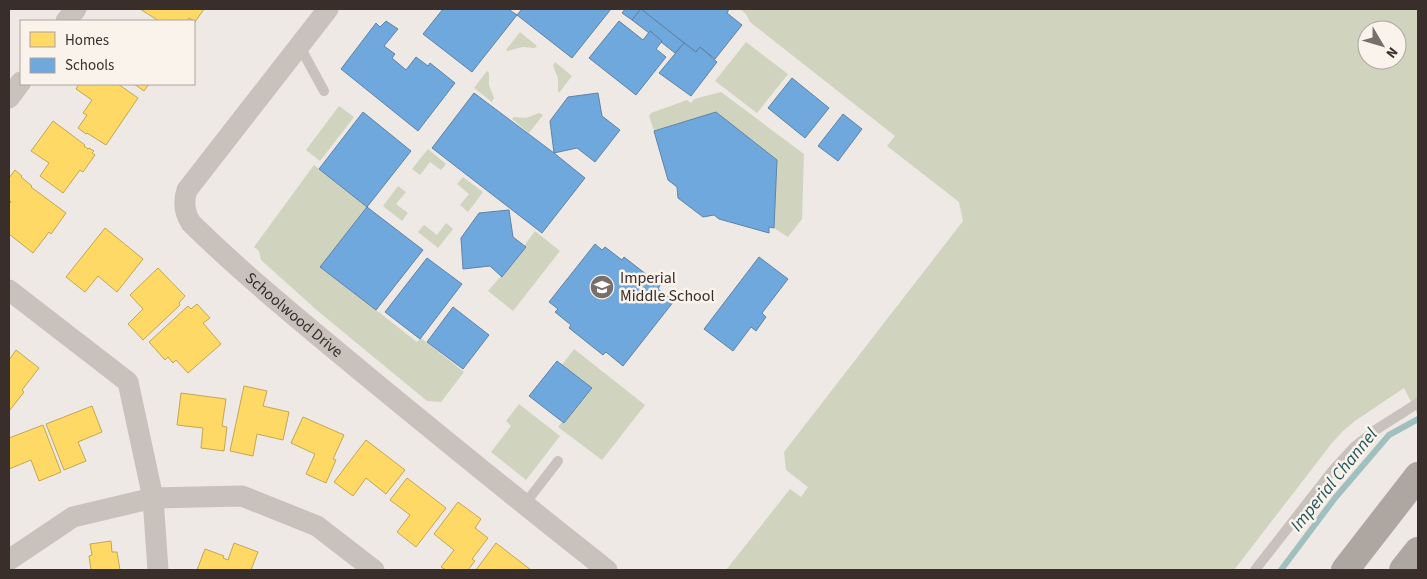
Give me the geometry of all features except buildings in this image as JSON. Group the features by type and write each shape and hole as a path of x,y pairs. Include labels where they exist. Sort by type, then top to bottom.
{"main road":[{"path":"1345,570 1418,476"},
{"path":"1403,570 1418,551"}],"street":[{"path":"67,20 76,9"},
{"name":"Schoolwood Drive","path":"328,9 187,190 184,204 188,218 195,227 238,267 333,348 524,505 607,570"},
{"path":"9,98 20,83"},
{"path":"9,290 128,382 152,498 158,570"},
{"path":"9,560 73,517 152,498 242,496 317,526 374,570"}],"lane":[{"path":"299,45 324,92"},
{"path":"1255,570 1333,470 1354,447 1377,429 1418,403"},
{"path":"524,505 558,461"}],"green space":[{"path":"740,9 1418,9 1418,415 1404,388 1343,431 1234,570 726,570 790,489 801,497 808,487 786,470 784,452 963,221 959,202 887,146 895,136 750,22 746,14"},
{"path":"520,32 537,46 535,48 522,47 506,50"},
{"path":"746,42 788,74 757,113 715,81"},
{"path":"555,62 572,76 559,93 558,78 553,66"},
{"path":"487,71 489,73 489,85 494,98 492,102 474,88"},
{"path":"721,92 804,154 802,219 788,237 774,228 777,160 716,112 654,131 649,116 651,113 687,100 691,103 694,99"},
{"path":"339,106 354,117 320,161 306,150"},
{"path":"539,113 543,115 529,133 512,119 514,117 526,118"},
{"path":"428,149 446,164 441,170 430,162 420,175 412,169"},
{"path":"314,165 367,207 321,267 417,342 421,338 464,372 441,402 427,401 319,312 261,260 259,251 254,247"},
{"path":"463,177 483,192 468,212 460,205 469,194 457,184"},
{"path":"398,186 406,192 396,204 408,213 402,221 383,206"},
{"path":"446,223 453,229 438,248 418,232 424,225 437,235"},
{"path":"535,231 560,251 513,311 488,291 501,276 503,277 526,247 524,246"},
{"path":"574,349 645,405 602,460 558,427 562,422 564,423 592,389 562,365"},
{"path":"519,404 560,436 526,480 491,452 511,426 506,421"}],"waterway":[{"name":"Imperial Channel","path":"1281,570 1335,498 1389,435 1418,419"}],"place":[{"name":"Imperial Middle School","path":"602,287"}]}
